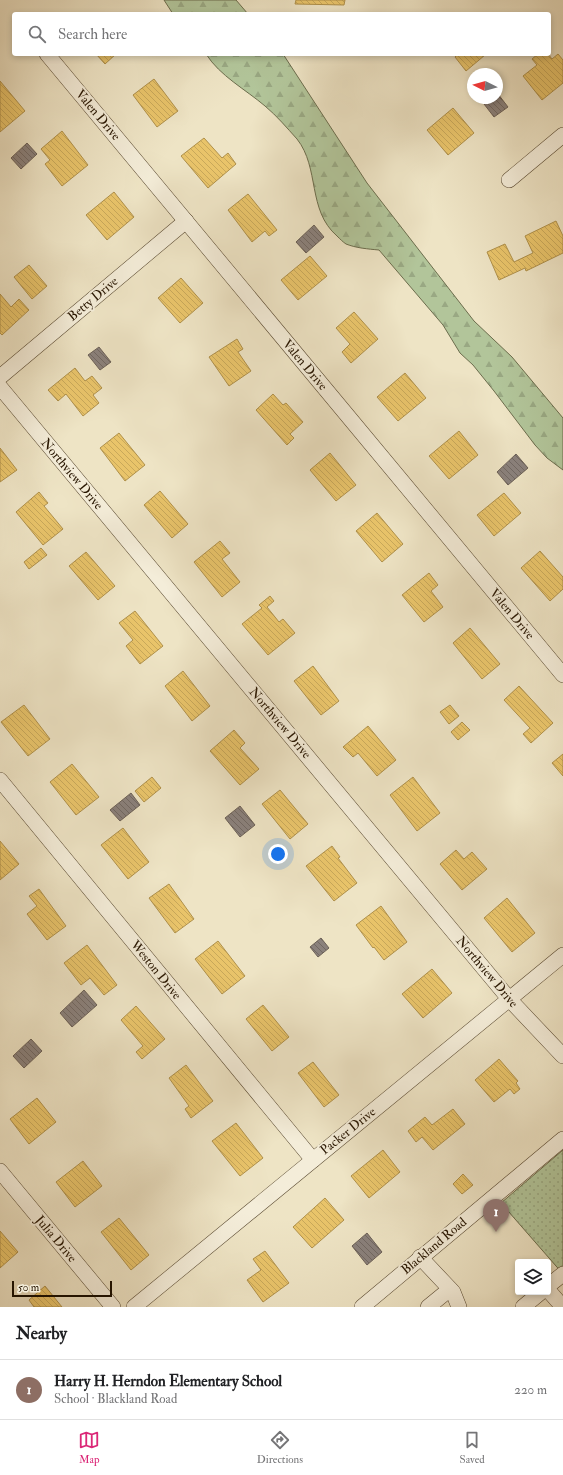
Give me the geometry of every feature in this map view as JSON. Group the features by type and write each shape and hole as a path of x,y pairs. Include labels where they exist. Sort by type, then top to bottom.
{"street":[{"name":"Valen Drive","path":"49,56 563,675"},
{"path":"509,180 563,135"},
{"name":"Betty Drive","path":"0,377 186,221"},
{"name":"Northview Drive","path":"0,387 510,1000 563,1056"},
{"name":"Weston Drive","path":"0,780 313,1160"},
{"name":"Packer Drive","path":"134,1307 563,955"},
{"name":"Blackland Road","path":"362,1307 563,1139"},
{"name":"Julia Drive","path":"0,1171 113,1307"},
{"path":"420,1257 453,1292 459,1307"},
{"path":"551,1284 563,1274"},
{"path":"428,1307 450,1289"},
{"path":"551,1293 563,1307"},
{"path":"524,1307 538,1295"}],"green space":[{"path":"164,0 236,0 246,12 172,12"},
{"path":"208,56 284,56 367,183 474,321 512,357 563,418 563,470 547,458 535,445 473,365 460,353 443,325 379,250 346,244 328,226 321,214 317,202 309,163 304,150 297,139 269,110 233,82"},
{"path":"563,1150 563,1274 551,1259 501,1203"}],"building: Homes":[{"path":"296,0 345,0 344,5 295,4"},
{"path":"558,54 563,60 563,83 542,100 523,76 537,65 532,59 536,56 550,56 552,59"},
{"path":"98,56 114,56 105,64"},
{"path":"456,56 484,56 470,68 467,68 466,71 455,57"},
{"path":"154,79 178,111 157,127 133,95"},
{"path":"0,81 25,111 0,132"},
{"path":"453,108 474,133 448,155 427,130"},
{"path":"62,131 88,165 62,186 45,164 50,160 41,149"},
{"path":"204,138 222,158 228,153 236,164 208,188 181,156"},
{"path":"114,192 134,217 107,240 86,215"},
{"path":"248,194 277,230 269,236 265,231 252,242 228,210"},
{"path":"556,221 563,236 563,253 526,271 525,268 499,280 487,252 505,244 514,262 533,253 525,236"},
{"path":"310,256 327,276 298,300 281,280"},
{"path":"29,265 47,286 32,299 14,277"},
{"path":"181,278 203,303 180,323 158,298"},
{"path":"0,294 11,307 19,299 29,310 2,335 0,333"},
{"path":"354,312 378,339 351,363 342,352 350,344 336,328"},
{"path":"237,339 243,349 238,352 251,371 229,386 209,357"},
{"path":"75,368 85,381 92,376 102,388 93,395 99,403 83,416 66,394 58,401 48,390"},
{"path":"405,373 426,398 398,421 377,397"},
{"path":"273,394 283,405 286,403 303,422 290,434 294,438 287,445 256,410"},
{"path":"459,431 478,455 449,479 429,456"},
{"path":"119,433 145,465 125,481 100,448"},
{"path":"0,448 17,470 0,482"},
{"path":"330,453 356,485 336,501 310,470"},
{"path":"160,491 188,524 172,538 144,505"},
{"path":"39,492 48,503 44,506 63,529 43,545 16,512"},
{"path":"504,493 521,513 494,536 477,515"},
{"path":"377,513 403,544 382,562 356,531"},
{"path":"220,541 230,553 222,559 240,582 222,597 194,562"},
{"path":"41,548 47,555 29,569 24,562"},
{"path":"540,551 563,577 563,589 550,601 521,568"},
{"path":"86,552 115,586 98,600 69,566"},
{"path":"429,573 438,585 431,591 443,607 424,622 402,595"},
{"path":"270,596 274,601 267,607 279,622 283,619 295,633 268,655 242,624 262,608 259,605"},
{"path":"135,611 163,646 140,664 126,646 133,640 119,623"},
{"path":"470,628 500,664 482,679 453,643"},
{"path":"313,666 339,701 321,715 294,681"},
{"path":"183,671 210,706 192,721 165,686"},
{"path":"519,686 553,723 531,743 523,734 530,728 504,700"},
{"path":"24,705 50,739 28,756 1,722"},
{"path":"450,705 459,716 449,724 440,712"},
{"path":"462,722 470,730 458,740 451,732"},
{"path":"368,726 396,760 377,776 358,753 353,757 343,747"},
{"path":"234,730 245,743 240,748 259,769 240,785 210,751"},
{"path":"563,754 563,776 552,763"},
{"path":"72,764 99,797 76,815 50,782"},
{"path":"152,777 161,788 144,802 135,791"},
{"path":"413,777 440,813 417,831 390,795"},
{"path":"280,790 308,824 290,839 262,804"},
{"path":"123,828 149,862 128,879 101,845"},
{"path":"0,841 19,864 0,880"},
{"path":"332,846 340,857 338,858 357,883 334,901 306,866"},
{"path":"456,850 464,859 472,852 487,869 462,890 440,864"},
{"path":"169,884 194,919 175,933 149,898"},
{"path":"39,889 66,926 47,940 27,914 37,906 29,896"},
{"path":"507,898 535,933 512,952 484,918"},
{"path":"381,906 407,942 384,960 356,925"},
{"path":"218,941 245,976 222,994 195,959"},
{"path":"87,945 117,985 104,995 90,978 81,985 64,963"},
{"path":"432,969 452,993 423,1018 402,994"},
{"path":"263,1005 289,1037 272,1051 246,1019"},
{"path":"136,1006 165,1039 142,1059 136,1052 143,1046 121,1020"},
{"path":"499,1059 518,1081 516,1083 520,1089 514,1094 510,1089 494,1102 475,1080"},
{"path":"313,1062 339,1095 324,1107 298,1073"},
{"path":"186,1065 213,1101 191,1118 185,1109 189,1106 169,1078"},
{"path":"37,1098 56,1122 29,1144 10,1119"},
{"path":"453,1109 465,1124 433,1150 422,1137 416,1142 408,1131 425,1117 432,1125"},
{"path":"236,1123 263,1158 240,1176 212,1141"},
{"path":"383,1150 400,1172 369,1198 351,1176"},
{"path":"83,1161 102,1186 75,1207 56,1182"},
{"path":"463,1174 473,1185 462,1194 453,1184"},
{"path":"325,1198 344,1220 312,1248 293,1227"},
{"path":"119,1218 149,1255 131,1270 101,1232"},
{"path":"0,1231 18,1252 0,1268"},
{"path":"265,1251 289,1283 263,1302 247,1280 261,1270 253,1259"},
{"path":"45,1286 62,1307 34,1307 29,1300"}],"building: Industry":[{"path":"503,100 508,107 494,117 484,104 503,104"},
{"path":"27,143 37,154 21,169 11,158"},
{"path":"314,225 324,237 306,253 296,242"},
{"path":"99,347 111,362 100,370 88,355"},
{"path":"516,454 528,468 508,485 497,472"},
{"path":"131,793 140,805 120,821 110,810"},
{"path":"240,806 255,825 240,837 225,818"},
{"path":"321,938 329,948 318,957 310,947"},
{"path":"84,990 97,1005 72,1027 60,1013"},
{"path":"31,1039 42,1051 24,1068 13,1056"},
{"path":"367,1233 382,1252 367,1265 352,1246"}],"place":[{"name":"Harry H. Herndon Elementary School","path":"496,1232"}]}
